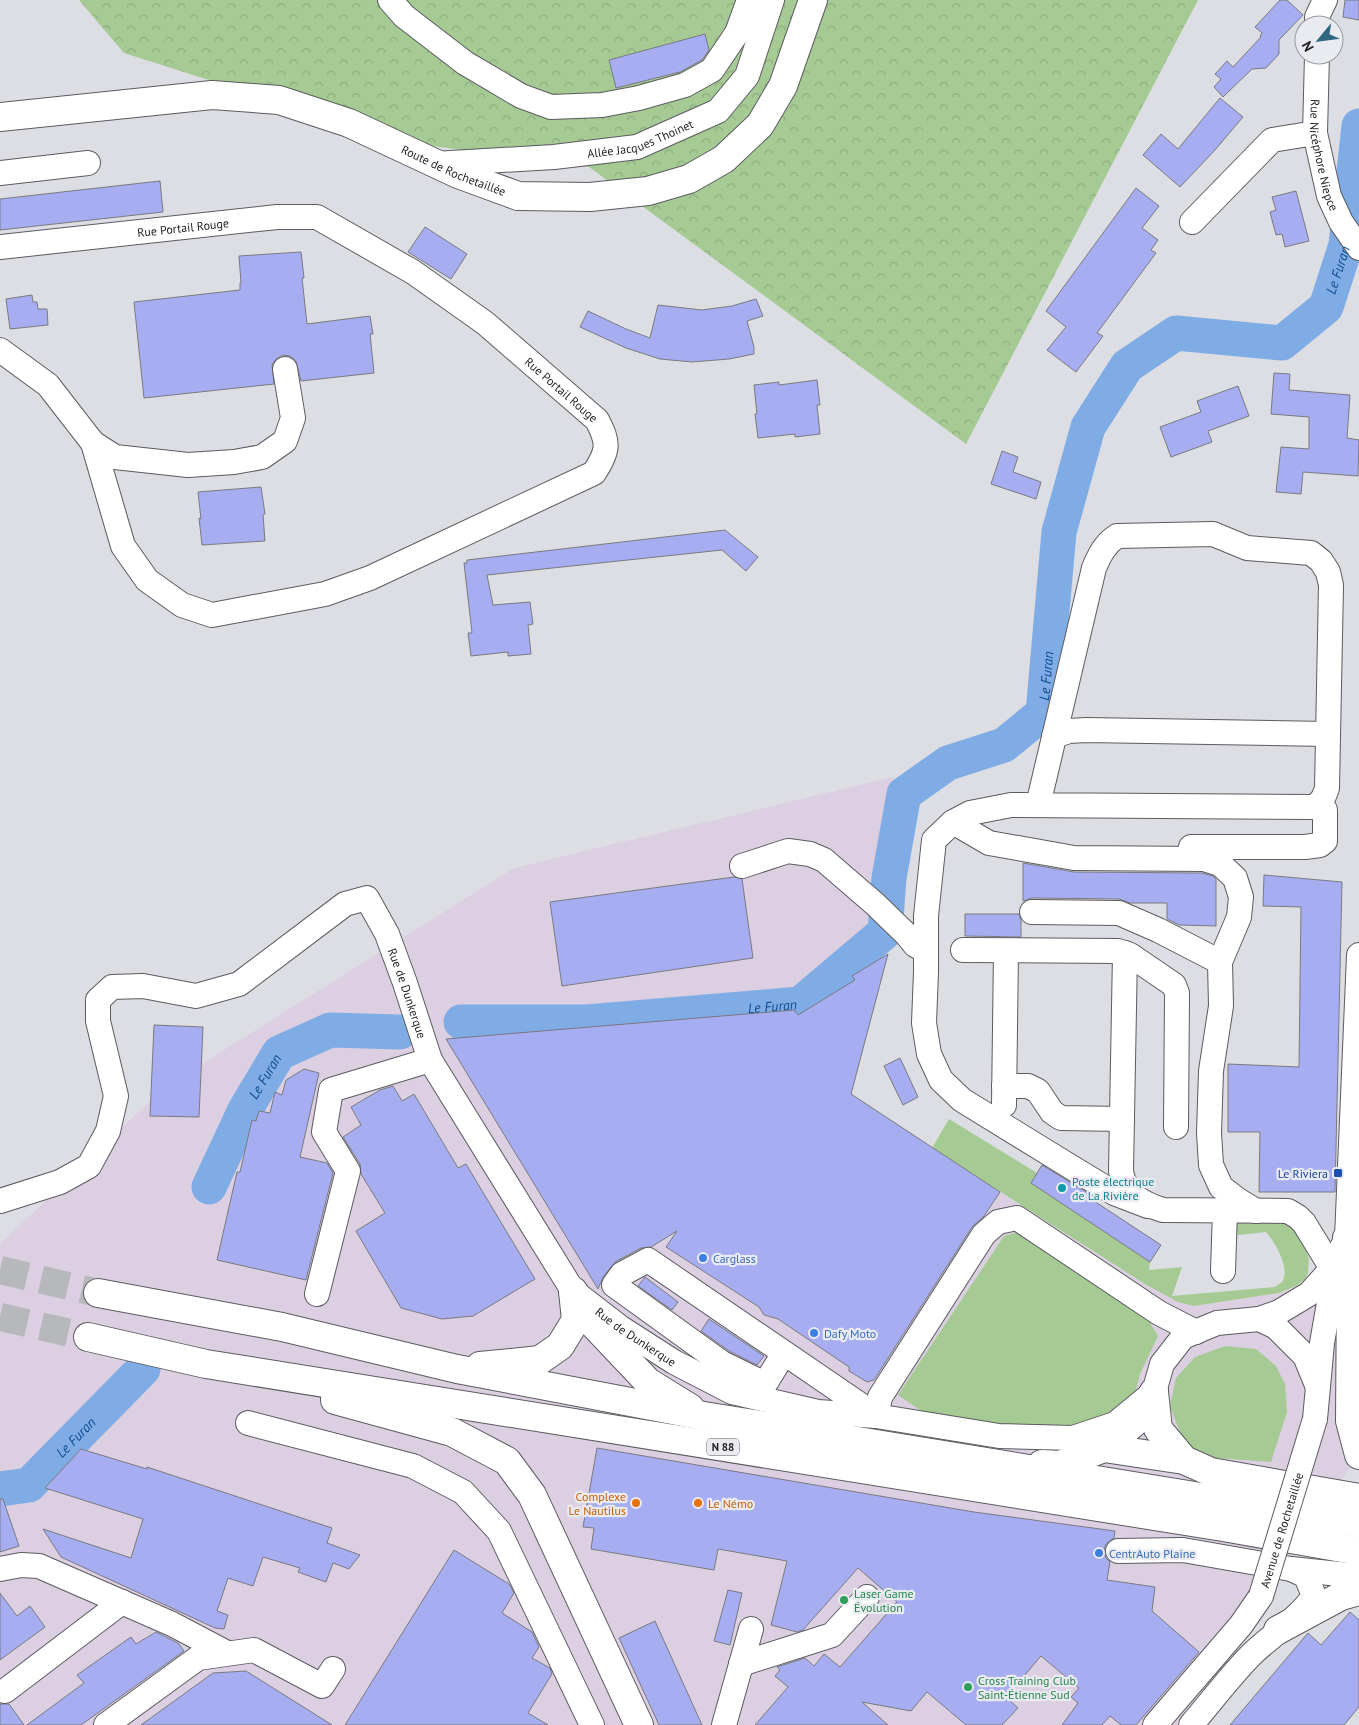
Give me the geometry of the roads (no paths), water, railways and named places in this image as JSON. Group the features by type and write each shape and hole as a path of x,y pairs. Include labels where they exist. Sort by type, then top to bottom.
{"main road":[{"name":"Route de Rochetaillée","path":"0,118 212,95 279,100 349,122 434,164 518,196 590,198 648,191 689,179 724,159 760,125 783,86 813,0"},
{"path":"1347,1238 1351,1283 1350,1421 1359,1455"},
{"path":"457,1369 502,1362 540,1360 560,1346 576,1320 573,1291"},
{"path":"573,1291 595,1326 648,1382 704,1416"},
{"name":"N 88","path":"98,1293 282,1327 457,1369 704,1416 1359,1524"},
{"name":"N 88","path":"88,1337 206,1364 1359,1551"},
{"path":"206,1364 452,1432 507,1461 532,1495 639,1725"},
{"path":"991,1462 1060,1465 1104,1448 1137,1420 1154,1392"},
{"path":"1154,1392 1158,1429 1184,1460"},
{"path":"1104,1448 1184,1460 1211,1472 1359,1498"},
{"path":"1278,1630 1341,1596 1359,1592"}],"street":[{"path":"390,0 404,16 466,63 521,96 551,107 602,106 685,85 712,70 737,33 749,0"},
{"name":"Allée Jacques Thoinet","path":"434,164 554,157 637,146 718,111 747,76 772,0"},
{"path":"1318,15 1324,0"},
{"name":"Rue Nicéphore Niepce","path":"1317,65 1315,133 1329,196 1341,222 1359,248"},
{"path":"1192,222 1272,140 1315,133"},
{"path":"0,173 88,163"},
{"name":"Rue Portail Rouge","path":"0,247 277,217 318,217 413,272 485,323 597,420 606,437 604,457 594,473 370,578 325,594 212,615 182,605 146,580 122,546 93,443"},
{"name":"Rue Portail Rouge","path":"0,350 48,385 93,443 115,457 188,465 234,462 262,457 285,441 293,418 285,369"},
{"path":"1038,805 1094,568 1100,552 1108,542 1118,536 1213,534 1247,548 1312,553 1321,561 1328,572 1331,585 1327,788 1324,798 1318,805 1312,807 1011,805 970,813 953,822 934,840 926,916 924,1023 929,1054 941,1080 962,1100 1071,1168 1114,1194 1164,1210 1288,1211 1298,1217 1304,1224 1327,1273"},
{"path":"1054,736 1069,731 1086,730 1328,734"},
{"path":"1160,847 1305,847 1320,845 1325,841 1326,810 1318,805"},
{"path":"953,822 989,843 1074,858 1204,859 1220,864 1235,878 1241,897 1239,917 1220,962 1221,1006 1211,1071 1209,1134 1211,1165 1221,1186 1238,1200 1256,1211"},
{"path":"742,866 788,851 810,854 824,860 875,904 915,946 926,951"},
{"name":"Rue de Dunkerque","path":"0,1201 60,1182 89,1166 108,1131 116,1096 98,1021 98,1000 112,987 143,986 196,996 239,984 345,904 367,898 387,934 430,1060 573,1291 628,1333 674,1362 732,1392 818,1412 876,1416 999,1436 1073,1438 1115,1424 1154,1392"},
{"path":"1032,912 1119,913 1158,930 1220,962"},
{"path":"963,950 1118,951 1130,955 1174,985 1177,993 1176,1127"},
{"path":"1006,950 1004,1095 1028,1086 1038,1091 1052,1112 1062,1118 1122,1119"},
{"path":"1125,953 1122,1177 1125,1186 1136,1198 1148,1206"},
{"path":"1305,1356 1308,1327 1327,1273 1347,1238 1359,955"},
{"path":"318,1294 348,1171 324,1132 331,1090 430,1060"},
{"path":"1224,1271 1225,1211"},
{"path":"784,1353 765,1384 722,1363 614,1285 622,1274 648,1260 784,1353 876,1416 880,1397 984,1234 998,1222 1017,1218 1159,1313 1196,1332"},
{"name":"Avenue de Rochetaillée","path":"1155,1725 1241,1625 1261,1596 1315,1419 1322,1343 1332,1286 1347,1238"},
{"path":"1154,1392 1162,1364 1183,1337 1217,1323 1259,1319 1279,1312 1309,1294 1327,1273"},
{"path":"1259,1319 1276,1327 1305,1356 1318,1388"},
{"path":"248,1423 413,1466 463,1492 499,1531 592,1725"},
{"path":"1118,1551 1183,1550 1291,1568 1359,1576"},
{"path":"0,1569 21,1565 39,1566 172,1624 227,1653"},
{"path":"1191,1725 1250,1656 1305,1608 1314,1596 1306,1576 1291,1568"},
{"path":"741,1664 832,1635 866,1597"},
{"path":"5,1691 122,1602"},
{"path":"724,1725 751,1629"},
{"path":"106,1725 198,1658 254,1650 322,1686 333,1669"}],"waterway":[{"name":"Le Furan","path":"461,1022 587,1022 800,1004 885,932 889,878 904,794 948,763 1004,745 1043,713 1059,532 1088,427 1127,366 1176,333 1282,343 1326,307 1346,245 1359,126"},
{"name":"Le Furan","path":"209,1187 245,1110 279,1053 330,1030 400,1032"},
{"name":"Le Furan","path":"0,1489 29,1485 143,1369"}],"tunnel":[{"path":"0,1270 98,1293"},
{"path":"0,1317 88,1337"}],"place":[{"name":"Le Riviera","path":"1338,1173"},
{"name":"Poste électrique de La Rivière","path":"1062,1188"},
{"name":"Carglass","path":"703,1258"},
{"name":"Dafy Moto","path":"814,1333"},
{"name":"Complexe Le Nautilus","path":"636,1503"},
{"name":"Le Némo","path":"698,1503"},
{"name":"CentrAuto Plaine","path":"1099,1553"},
{"name":"Laser Game Évolution","path":"844,1600"},
{"name":"Cross Training Club Saint-Étienne Sud","path":"968,1687"}]}
